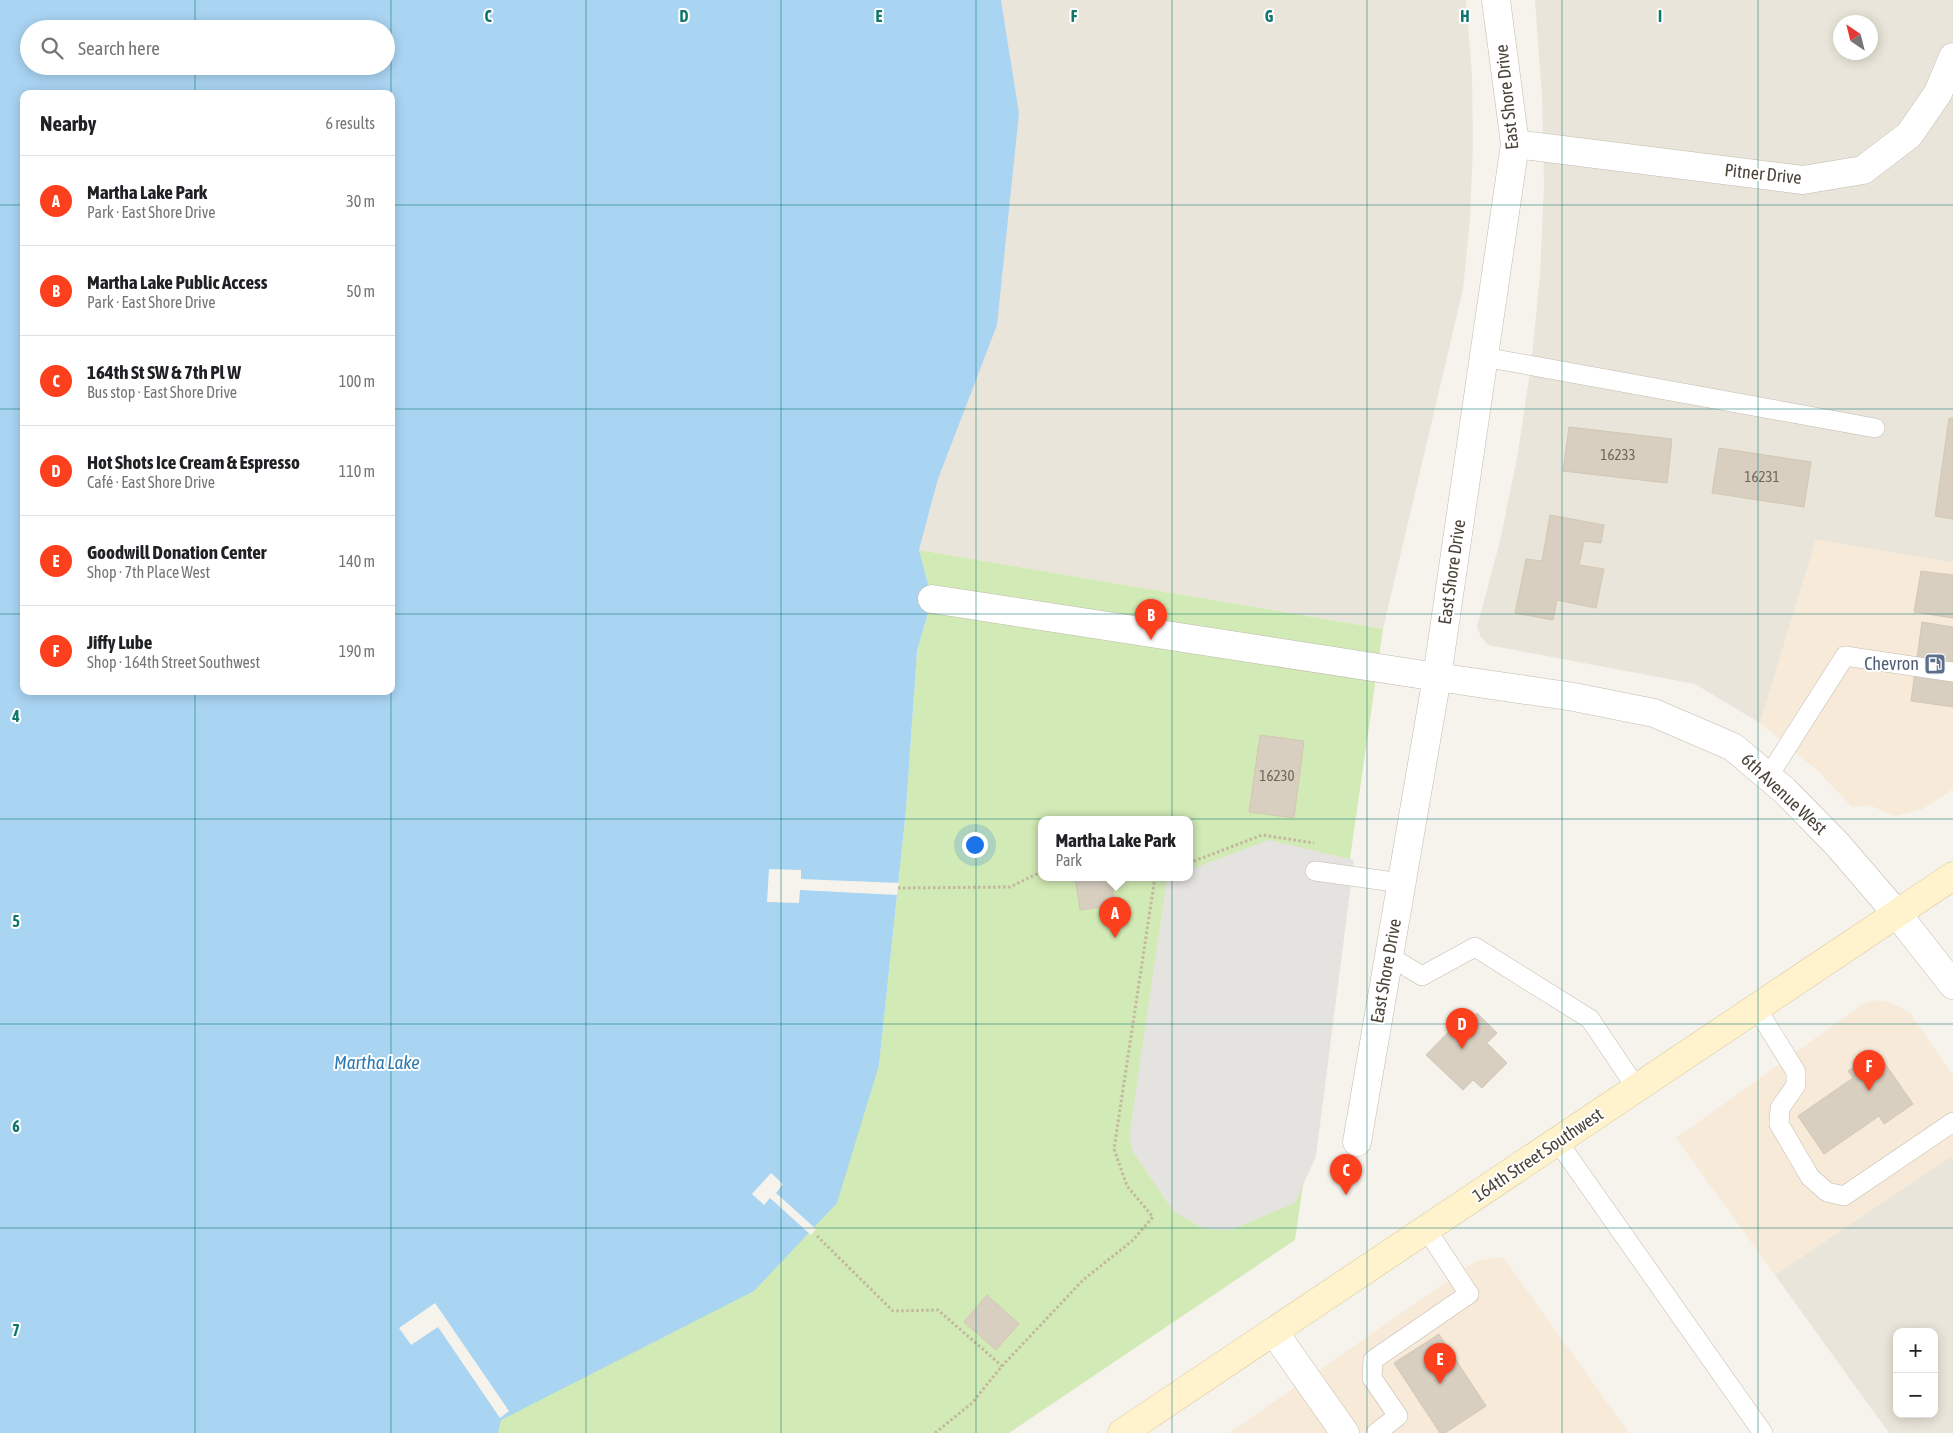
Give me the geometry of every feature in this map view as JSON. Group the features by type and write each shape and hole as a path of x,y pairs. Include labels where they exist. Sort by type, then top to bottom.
{"main road":[{"name":"164th Street Southwest","path":"1122,1433 1898,915 1953,876"}],"street":[{"name":"East Shore Drive","path":"1357,1142 1436,677 1515,144 1496,0"},
{"name":"Pitner Drive","path":"1515,144 1803,180 1863,170 1909,135 1938,93 1953,57"},
{"name":"6th Avenue West","path":"932,599 1574,697 1654,713 1733,747 1784,790 1837,844 1898,915 1953,985"},
{"path":"1274,1332 1345,1433"}],"lane":[{"path":"1484,357 1875,428"},
{"path":"1768,777 1845,656 1953,672"},
{"path":"1314,871 1401,883"},
{"path":"1389,956 1422,976 1475,947 1590,1019 1637,1089"},
{"path":"1757,1009 1796,1072 1796,1085 1780,1108 1779,1124 1810,1177 1827,1192 1844,1196 1953,1122"},
{"path":"1558,1142 1763,1433"},
{"path":"1376,1433 1398,1416 1372,1378 1373,1360 1469,1294 1427,1230"}],"path":[{"path":"1193,860 1262,834 1320,844"},
{"path":"898,888 1010,887 1038,873"},
{"path":"935,1433 972,1403 1002,1366 1083,1280 1132,1241 1153,1217 1127,1186 1114,1149 1154,881"},
{"path":"817,1236 893,1311 938,1310 1002,1366"}],"shaded area":[{"path":"1001,0 1466,0 1472,75 1473,146 1470,218 1463,289 1383,629 919,550 938,479 1019,113"},
{"path":"1535,0 1953,0 1953,563 1816,540 1760,723 1695,684 1488,645 1481,637 1477,627 1500,541 1518,453 1531,365 1540,275 1544,186 1542,97"},
{"path":"1816,540 1953,563 1953,789 1923,809 1895,816 1869,805 1852,807 1818,771 1760,723"},
{"path":"1269,840 1354,860 1316,1156 1295,1203 1231,1230 1204,1229 1173,1211 1133,1152 1129,1138 1167,881 1193,881 1193,868"},
{"path":"1878,1000 1892,1003 1910,1013 1953,1076 1953,1155 1775,1275 1676,1138 1863,1004"},
{"path":"1953,1155 1953,1433 1889,1433 1775,1275"},
{"path":"1503,1257 1629,1433 1229,1433 1476,1261"}],"green space":[{"path":"919,550 1383,629 1295,1240 1009,1433 498,1433 500,1420 879,1065 906,810 917,651 932,599"}],"water":[{"name":"Martha Lake","path":"0,0 1001,0 1019,113 997,325 938,479 919,550 932,599 917,651 906,810 879,1065 837,1203 754,1291 501,1420 498,1433 0,1433"}],"pier":[{"path":"769,869 801,870 801,879 899,883 897,895 800,890 799,903 767,902"},
{"path":"771,1173 783,1184 776,1193 816,1229 811,1235 770,1198 764,1205 752,1194"},
{"path":"435,1303 509,1411 500,1418 438,1327 411,1345 399,1328"}],"building":[{"path":"1949,418 1953,418 1953,519 1935,516"},
{"path":"1569,427 1672,439 1667,483 1563,471"},
{"path":"1719,448 1811,462 1804,507 1712,493"},
{"path":"1550,515 1604,525 1601,543 1584,541 1579,565 1604,569 1596,608 1557,600 1553,620 1515,613 1526,559 1542,561"},
{"path":"1921,571 1953,575 1953,618 1914,612"},
{"name":"Chevron","path":"1922,622 1953,627 1953,707 1911,701"},
{"path":"1260,735 1304,741 1294,818 1249,812"},
{"path":"1076,881 1112,881 1115,905 1080,910"},
{"path":"1477,1013 1497,1033 1487,1043 1507,1063 1482,1088 1473,1080 1463,1090 1426,1055 1461,1019 1467,1024"},
{"path":"1877,1052 1913,1104 1884,1124 1879,1116 1824,1154 1798,1116 1853,1078 1848,1071"},
{"path":"987,1295 1019,1324 996,1350 964,1322"},
{"path":"1439,1334 1486,1406 1445,1433 1440,1433 1394,1363"}],"place":[{"name":"Martha Lake Public Access","path":"1151,640"},
{"name":"Chevron","path":"1935,664"},
{"name":"Martha Lake Park","path":"1115,938"},
{"name":"Hot Shots Ice Cream & Espresso","path":"1462,1049"},
{"name":"Jiffy Lube","path":"1869,1091"},
{"name":"164th St SW & 7th Pl W","path":"1346,1195"},
{"name":"Goodwill Donation Center","path":"1440,1384"}]}
